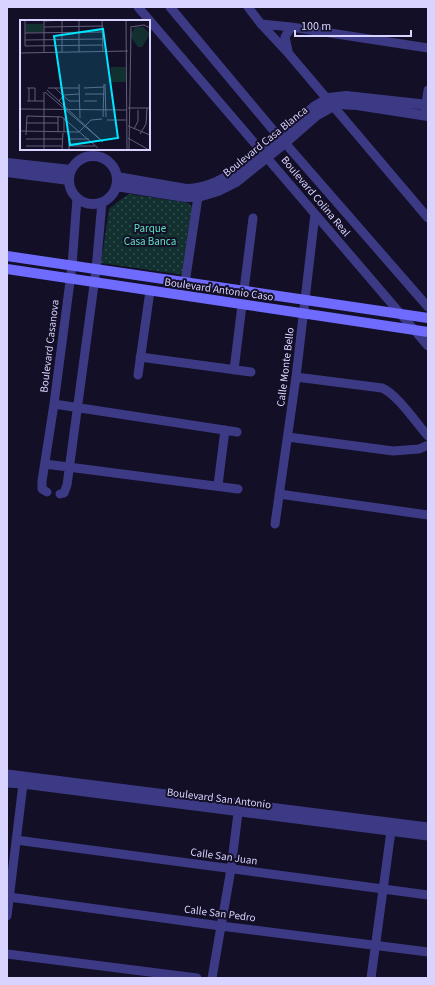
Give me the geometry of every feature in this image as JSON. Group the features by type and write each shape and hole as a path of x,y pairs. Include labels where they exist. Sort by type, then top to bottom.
{"main road":[{"name":"Boulevard Antonio Caso","path":"11,257 428,318"},
{"path":"10,270 11,257"},
{"name":"Boulevard Antonio Caso","path":"10,270 428,332"}],"street":[{"name":"Boulevard Colina Real","path":"138,7 149,20"},
{"name":"Boulevard Colina Real","path":"170,7 282,140 428,307"},
{"path":"248,7 428,218"},
{"name":"Boulevard Colina Real","path":"150,21 428,346"},
{"path":"261,24 292,27 428,48"},
{"path":"289,54 286,47 286,37 287,33 292,27"},
{"path":"426,110 428,90"},
{"name":"Boulevard Casa Blanca","path":"117,182 185,197 198,196 218,191 231,185 268,158 282,140 315,106 346,96 426,110"},
{"name":"Boulevard Casa Blanca","path":"117,182 194,189 226,178 260,150 282,140"},
{"path":"96,156 109,161 114,168 117,182 111,196 102,202 89,204 77,198 70,187 70,175 76,163 83,158 96,156"},
{"path":"7,163 70,175"},
{"path":"7,172 70,175"},
{"path":"185,283 198,196"},
{"name":"Boulevard Casanova","path":"47,492 43,491 41,487 54,404 72,266 77,198"},
{"path":"60,494 64,493 66,490 93,282 96,270 102,202"},
{"name":"Calle Monte Bello","path":"275,524 296,377 315,214"},
{"path":"244,290 253,218"},
{"path":"138,375 150,291"},
{"path":"234,370 242,305"},
{"path":"140,357 251,372"},
{"path":"296,377 382,388 387,390 396,398 428,436"},
{"path":"54,404 237,432"},
{"path":"218,485 225,430"},
{"path":"288,437 393,451 419,449 428,445"},
{"path":"45,464 218,485 238,489"},
{"path":"279,494 428,515"},
{"name":"Boulevard San Antonio","path":"7,774 428,827"},
{"name":"Boulevard San Antonio","path":"7,783 428,836"},
{"path":"7,916 23,784"},
{"path":"212,978 231,869 238,813"},
{"path":"371,978 391,831"},
{"name":"Calle San Juan","path":"16,840 428,895"},
{"name":"Calle San Pedro","path":"9,898 428,952"},
{"path":"7,954 197,978"}],"green space":[{"name":"Parque Casa Banca","path":"129,194 189,203 194,210 187,238 184,275 101,263 109,209"}]}
